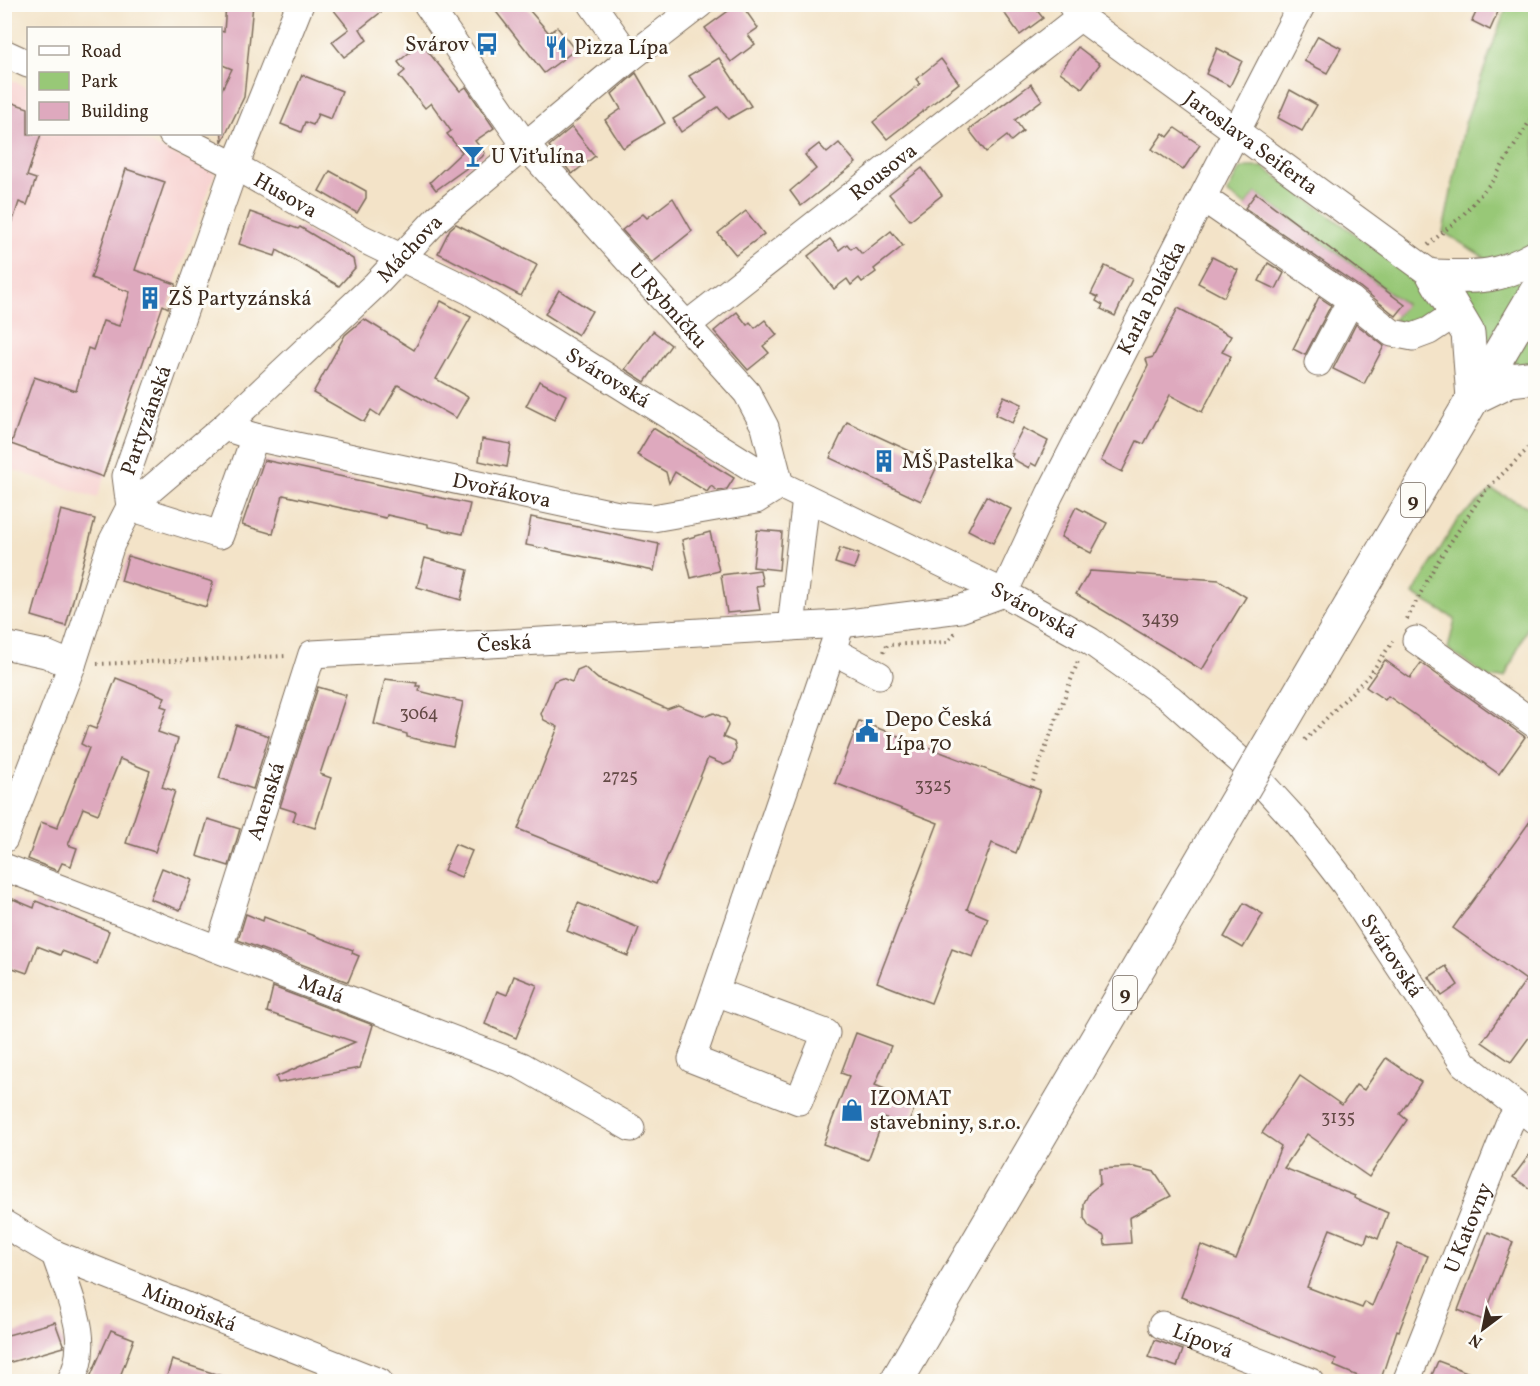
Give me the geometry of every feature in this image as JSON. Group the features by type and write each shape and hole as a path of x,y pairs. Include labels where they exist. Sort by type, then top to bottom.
{"main road":[{"path":"1423,268 1490,277 1536,257"},
{"path":"1423,268 1468,333 1473,398 1510,380 1536,377"},
{"name":"9","path":"896,1382 1536,292"}],"street":[{"name":"Partyzánská","path":"4,838 72,665 111,544 130,507 126,476 235,166 300,4"},
{"name":"U Rybníčku","path":"427,4 525,145 747,393 765,427 780,485"},
{"path":"592,4 630,58"},
{"name":"Máchova","path":"130,507 224,427 376,284 438,218 630,58 700,4"},
{"name":"Karla Poláčka","path":"1004,593 1050,494 1302,4"},
{"name":"Jaroslava Seiferta","path":"1076,11 1423,268"},
{"name":"Rousova","path":"687,325 1076,11"},
{"path":"4,53 27,64"},
{"name":"Husova","path":"174,135 235,166 400,258"},
{"path":"1203,198 1352,300 1392,333 1413,337 1429,331 1455,313"},
{"name":"Svárovská","path":"400,258 470,291 780,485 1004,593 1108,654 1171,699 1243,763 1296,822 1345,884 1464,1064 1527,1115"},
{"path":"1318,363 1352,300"},
{"name":"Dvořákova","path":"224,427 255,437 618,515 653,518 756,500 780,485"},
{"path":"130,507 220,535 255,437"},
{"path":"792,627 806,498"},
{"name":"Česká","path":"312,654 841,624 960,609 1004,593"},
{"path":"716,992 826,1033 799,1101 692,1059 841,624"},
{"path":"1404,635 1536,725"},
{"path":"4,645 45,654 72,665"},
{"path":"833,651 879,675"},
{"name":"Anenská","path":"219,948 312,654"},
{"name":"Malá","path":"4,867 522,1066 631,1128"},
{"name":"U Katovny","path":"1406,1382 1509,1124 1527,1115"},
{"name":"Mimoňská","path":"4,1224 55,1254 379,1382"},
{"path":"55,1254 81,1333 77,1369 70,1382"},
{"name":"Lípová","path":"1162,1325 1311,1382"}],"path":[{"path":"1423,268 1486,188 1536,111"},
{"path":"1298,746 1371,673 1404,635 1436,564 1484,492 1536,441"},
{"path":"72,665 312,654"},
{"path":"1031,787 1081,655"}],"shaded area":[{"path":"5,77 27,88 27,135 131,135 215,173 97,498 5,467"}],"green space":[{"path":"1507,5 1535,5 1535,238 1508,272 1443,232 1465,123"},
{"path":"1247,167 1263,167 1414,277 1447,311 1415,332 1394,319 1405,304 1256,193 1246,206 1227,193 1239,170"},
{"path":"1527,276 1485,348 1450,283"},
{"path":"1535,324 1535,364 1510,367"},
{"path":"1492,490 1535,510 1535,611 1505,677 1489,678 1448,649 1455,619 1413,594 1458,519"}],"building":[{"path":"226,4 253,4 244,97 222,142 222,89 232,69 222,65 222,32 224,32"},
{"path":"329,4 391,4 360,29 367,40 344,57 332,42 349,29"},
{"path":"490,4 524,4 549,33 557,27 575,50 544,73"},
{"path":"741,4 758,28 748,35 755,44 731,62 705,28"},
{"path":"1011,4 1032,4 1043,18 1020,35 1003,11"},
{"path":"1480,4 1498,12 1490,30 1472,21"},
{"path":"1318,36 1341,48 1327,73 1304,61"},
{"path":"421,43 460,91 466,87 494,128 475,141 485,153 482,157 436,190 430,182 462,152 447,134 451,131 431,103 425,108 399,76 405,71 398,62"},
{"path":"1078,47 1100,64 1082,88 1060,72"},
{"path":"1217,48 1242,61 1230,86 1206,74"},
{"path":"719,58 751,106 728,119 718,107 681,132 673,119 707,98 689,76"},
{"path":"941,59 959,83 887,139 873,122 920,84 916,79"},
{"path":"636,73 665,123 623,148 605,120 621,109 612,94"},
{"path":"302,75 342,91 331,119 318,114 313,125 305,122 301,132 281,124"},
{"path":"1031,84 1042,100 1015,120 1023,131 1011,141 1007,136 986,152 969,130"},
{"path":"1290,90 1317,105 1302,131 1278,118"},
{"path":"4,100 27,108 27,135 41,135 27,176 36,179 27,205 19,202 8,236 4,235"},
{"path":"572,127 595,156 572,174 549,146"},
{"path":"1175,128 1200,145 1183,170 1152,149 1163,133 1168,137"},
{"path":"839,143 856,163 801,206 790,191 816,169 805,155 819,144 827,153"},
{"path":"922,168 942,195 910,220 889,194"},
{"path":"126,169 165,182 135,270 176,284 168,308 163,305 103,477 11,444 34,377 76,391 88,348 93,350 103,321 119,326 130,292 91,278"},
{"path":"330,171 366,191 366,198 357,213 319,191"},
{"path":"1256,193 1405,305 1396,316 1360,287 1245,208"},
{"path":"673,198 692,231 652,263 622,230 643,214 647,218"},
{"path":"746,211 764,234 736,255 718,233"},
{"path":"250,212 298,229 300,227 353,259 355,268 339,286 277,250 275,256 239,244"},
{"path":"456,224 537,265 521,296 438,253 450,229"},
{"path":"891,231 903,246 874,269 876,272 862,282 859,278 851,285 847,279 834,289 808,256 830,239 839,250 847,244 851,249 855,246 862,254"},
{"path":"1212,257 1238,270 1224,297 1198,283"},
{"path":"1268,263 1284,273 1276,289 1259,281"},
{"path":"1105,266 1132,279 1115,316 1101,309 1103,305 1096,301 1098,297 1091,294"},
{"path":"559,290 592,311 578,335 545,314"},
{"path":"1319,297 1331,305 1305,355 1293,349"},
{"path":"441,301 471,317 436,379 468,397 456,418 398,385 380,416 371,410 364,422 313,393 345,335 364,319 414,350"},
{"path":"1178,308 1231,336 1222,352 1231,356 1202,412 1170,395 1144,444 1137,441 1122,472 1101,461 1148,366 1146,359 1153,357"},
{"path":"737,312 747,325 750,322 755,328 765,320 777,335 763,346 769,353 748,370 714,331"},
{"path":"1356,324 1384,346 1364,384 1333,369"},
{"path":"653,331 671,345 645,382 625,369"},
{"path":"539,381 566,395 554,420 526,406"},
{"path":"1004,396 1022,404 1012,423 995,415"},
{"name":"MŠ Pastelka","path":"847,422 938,464 921,501 830,458"},
{"path":"653,428 734,478 727,489 718,491 711,486 707,492 675,472 669,483 666,472 637,455"},
{"path":"1023,428 1048,441 1036,466 1031,463 1029,468 1011,458 1013,454 1010,453"},
{"path":"482,439 511,444 507,467 479,461"},
{"path":"264,460 470,504 463,534 387,515 386,518 283,495 273,534 242,525"},
{"path":"986,496 1011,509 993,543 968,530"},
{"path":"1076,507 1107,523 1091,553 1061,537"},
{"path":"61,510 95,519 66,626 32,616"},
{"path":"531,517 659,544 654,571 526,545"},
{"path":"757,530 782,532 779,570 753,567"},
{"path":"710,532 719,571 691,578 682,540"},
{"path":"840,548 859,554 854,569 835,563"},
{"path":"128,556 213,582 206,607 121,581"},
{"path":"425,558 468,570 461,600 417,587"},
{"path":"760,570 763,585 756,586 760,610 727,613 721,575"},
{"path":"1090,571 1219,580 1246,597 1202,670 1076,594"},
{"path":"1385,660 1410,678 1421,663 1525,737 1499,774 1388,696 1385,700 1366,687"},
{"path":"584,667 598,679 667,709 678,705 706,716 714,713 726,719 728,726 723,737 734,742 736,749 731,762 724,765 708,758 656,884 518,829 558,727 544,720 541,714 554,681 562,678 572,682 577,670"},
{"path":"116,678 165,697 161,706 167,708 158,732 178,739 162,787 175,791 155,852 126,843 150,771 120,759 98,814 83,808 68,845 77,848 71,866 62,863 58,871 28,859 41,822 57,828 89,748 81,744 88,726 96,729"},
{"path":"385,679 417,683 416,686 420,686 419,691 463,702 453,747 407,737 407,734 374,724"},
{"path":"318,687 346,695 320,774 331,778 315,828 293,821 296,812 280,807"},
{"path":"859,721 1040,790 1016,853 992,843 967,909 988,918 973,957 952,949 931,1003 877,982 938,823 835,783"},
{"path":"236,725 269,736 253,789 219,778"},
{"path":"1536,813 1536,1028 1511,1062 1482,1042 1526,980 1453,928"},
{"path":"208,819 240,829 229,866 197,856"},
{"path":"455,844 472,851 461,877 444,870"},
{"path":"162,868 192,880 180,910 150,899"},
{"path":"13,899 34,908 36,901 109,931 97,964 62,951 60,955 37,946 27,973 4,965 4,922"},
{"path":"578,903 639,928 628,956 567,931"},
{"path":"1244,903 1263,914 1243,948 1224,937"},
{"path":"246,914 263,921 264,917 353,950 352,953 359,956 348,982 238,940"},
{"path":"1446,966 1458,985 1442,996 1429,977"},
{"path":"514,976 537,985 516,1038 485,1024 497,991 507,995"},
{"path":"273,987 373,1025 360,1068 278,1083 276,1077 355,1042 267,1012"},
{"path":"856,1033 891,1046 875,1085 917,1102 907,1127 884,1118 868,1160 823,1144 849,1076 841,1073"},
{"path":"1386,1058 1421,1082 1400,1114 1407,1120 1369,1177 1307,1134 1284,1168 1355,1196 1354,1198 1388,1213 1378,1239 1368,1234 1365,1243 1330,1229 1307,1287 1362,1308 1365,1302 1372,1306 1398,1244 1428,1256 1399,1331 1397,1330 1380,1382 1372,1382 1334,1366 1336,1359 1181,1297 1201,1245 1236,1259 1281,1146 1262,1133 1300,1076 1342,1105 1356,1085 1364,1090"},
{"path":"1536,1146 1536,1193 1513,1177"},
{"path":"1134,1167 1155,1172 1171,1196 1129,1218 1131,1243 1105,1245 1104,1236 1089,1227 1084,1218 1084,1203 1089,1193 1100,1184 1099,1169"},
{"path":"1488,1232 1513,1242 1483,1320 1458,1310"},
{"path":"55,1322 64,1347 4,1364 4,1336"},
{"path":"111,1330 134,1339 118,1382 88,1382"},
{"path":"1155,1340 1183,1350 1177,1367 1148,1357"},
{"path":"172,1360 228,1378 227,1382 165,1382"},
{"path":"1438,1361 1488,1380 1488,1382 1429,1382"}],"place":[{"name":"Svárov","path":"487,44"},
{"name":"Pizza Lípa","path":"556,47"},
{"name":"U Viťulína","path":"473,156"},
{"name":"ZŠ Partyzánská","path":"150,298"},
{"name":"MŠ Pastelka","path":"884,461"},
{"name":"Depo Česká Lípa 70","path":"867,731"},
{"name":"IZOMAT stavebniny, s.r.o.","path":"852,1110"}]}
